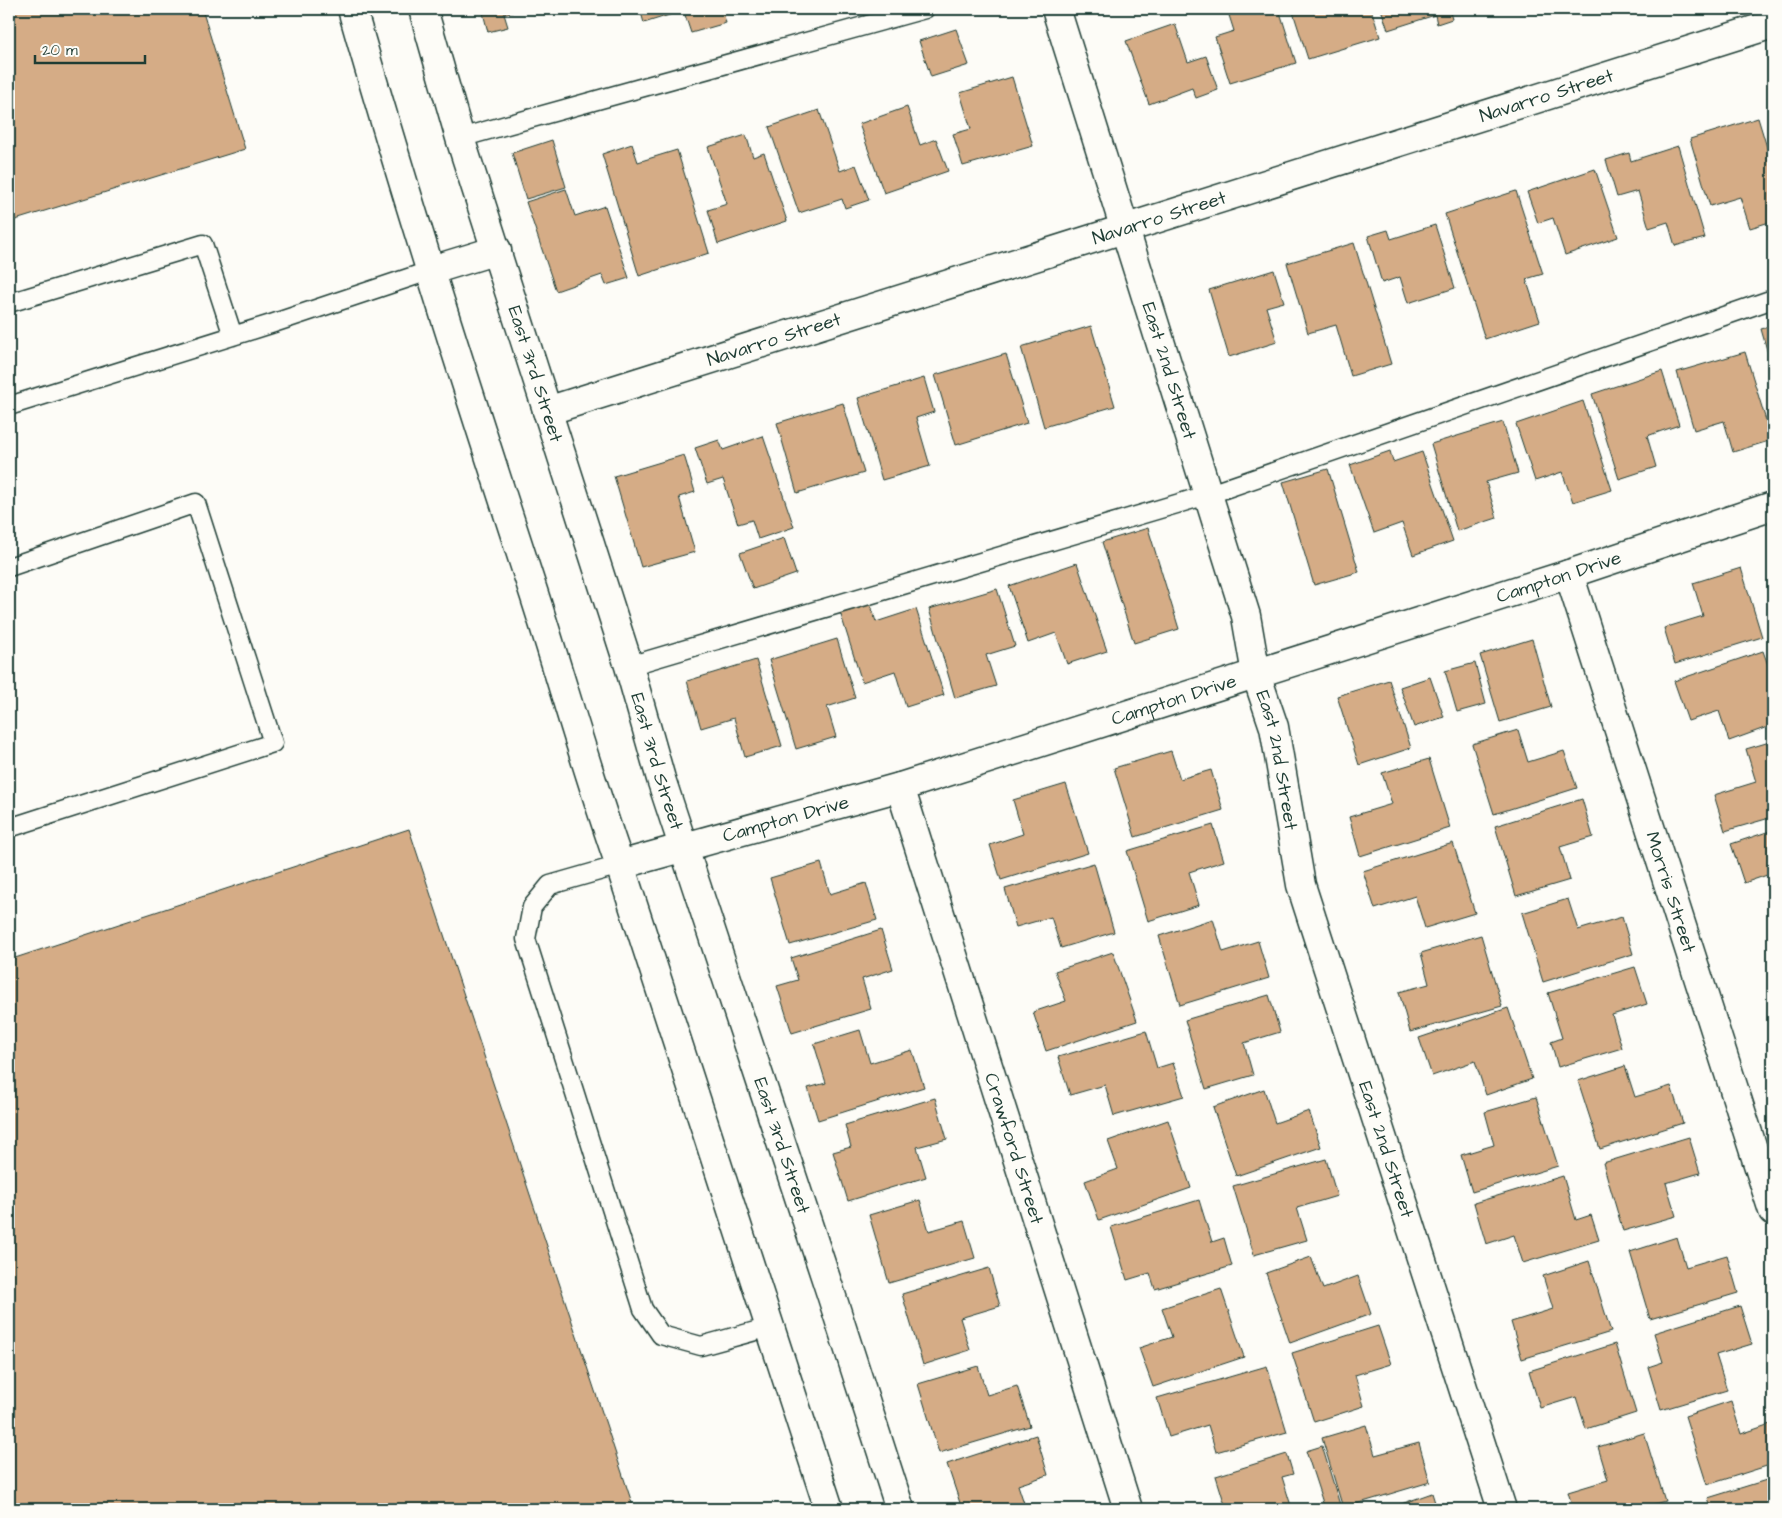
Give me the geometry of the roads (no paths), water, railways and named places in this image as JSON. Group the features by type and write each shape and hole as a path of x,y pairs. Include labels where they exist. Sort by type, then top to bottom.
{"street":[{"path":"352,9 392,148 560,677 594,791 620,865 829,1509"},
{"name":"East 3rd Street","path":"423,9 460,138 629,666 661,780 900,1509"},
{"name":"East 2nd Street","path":"1056,9 1246,616 1256,674 1274,727 1301,885 1502,1509"},
{"name":"Navarro Street","path":"546,411 1773,24"},
{"path":"432,270 497,250"},
{"name":"Campton Drive","path":"620,865 900,788 1569,574 1773,506"},
{"name":"Morris Street","path":"1569,574 1773,1210"},
{"name":"Crawford Street","path":"900,788 1128,1509"}],"lane":[{"path":"460,138 925,9"},
{"path":"9,303 203,244 233,336"},
{"path":"9,406 271,324 432,270"},
{"path":"629,666 1207,495 1773,300"},
{"path":"9,567 196,503 273,743 9,828"},
{"path":"620,865 550,885 532,907 526,939 643,1309 661,1335 701,1346 770,1327"}]}
